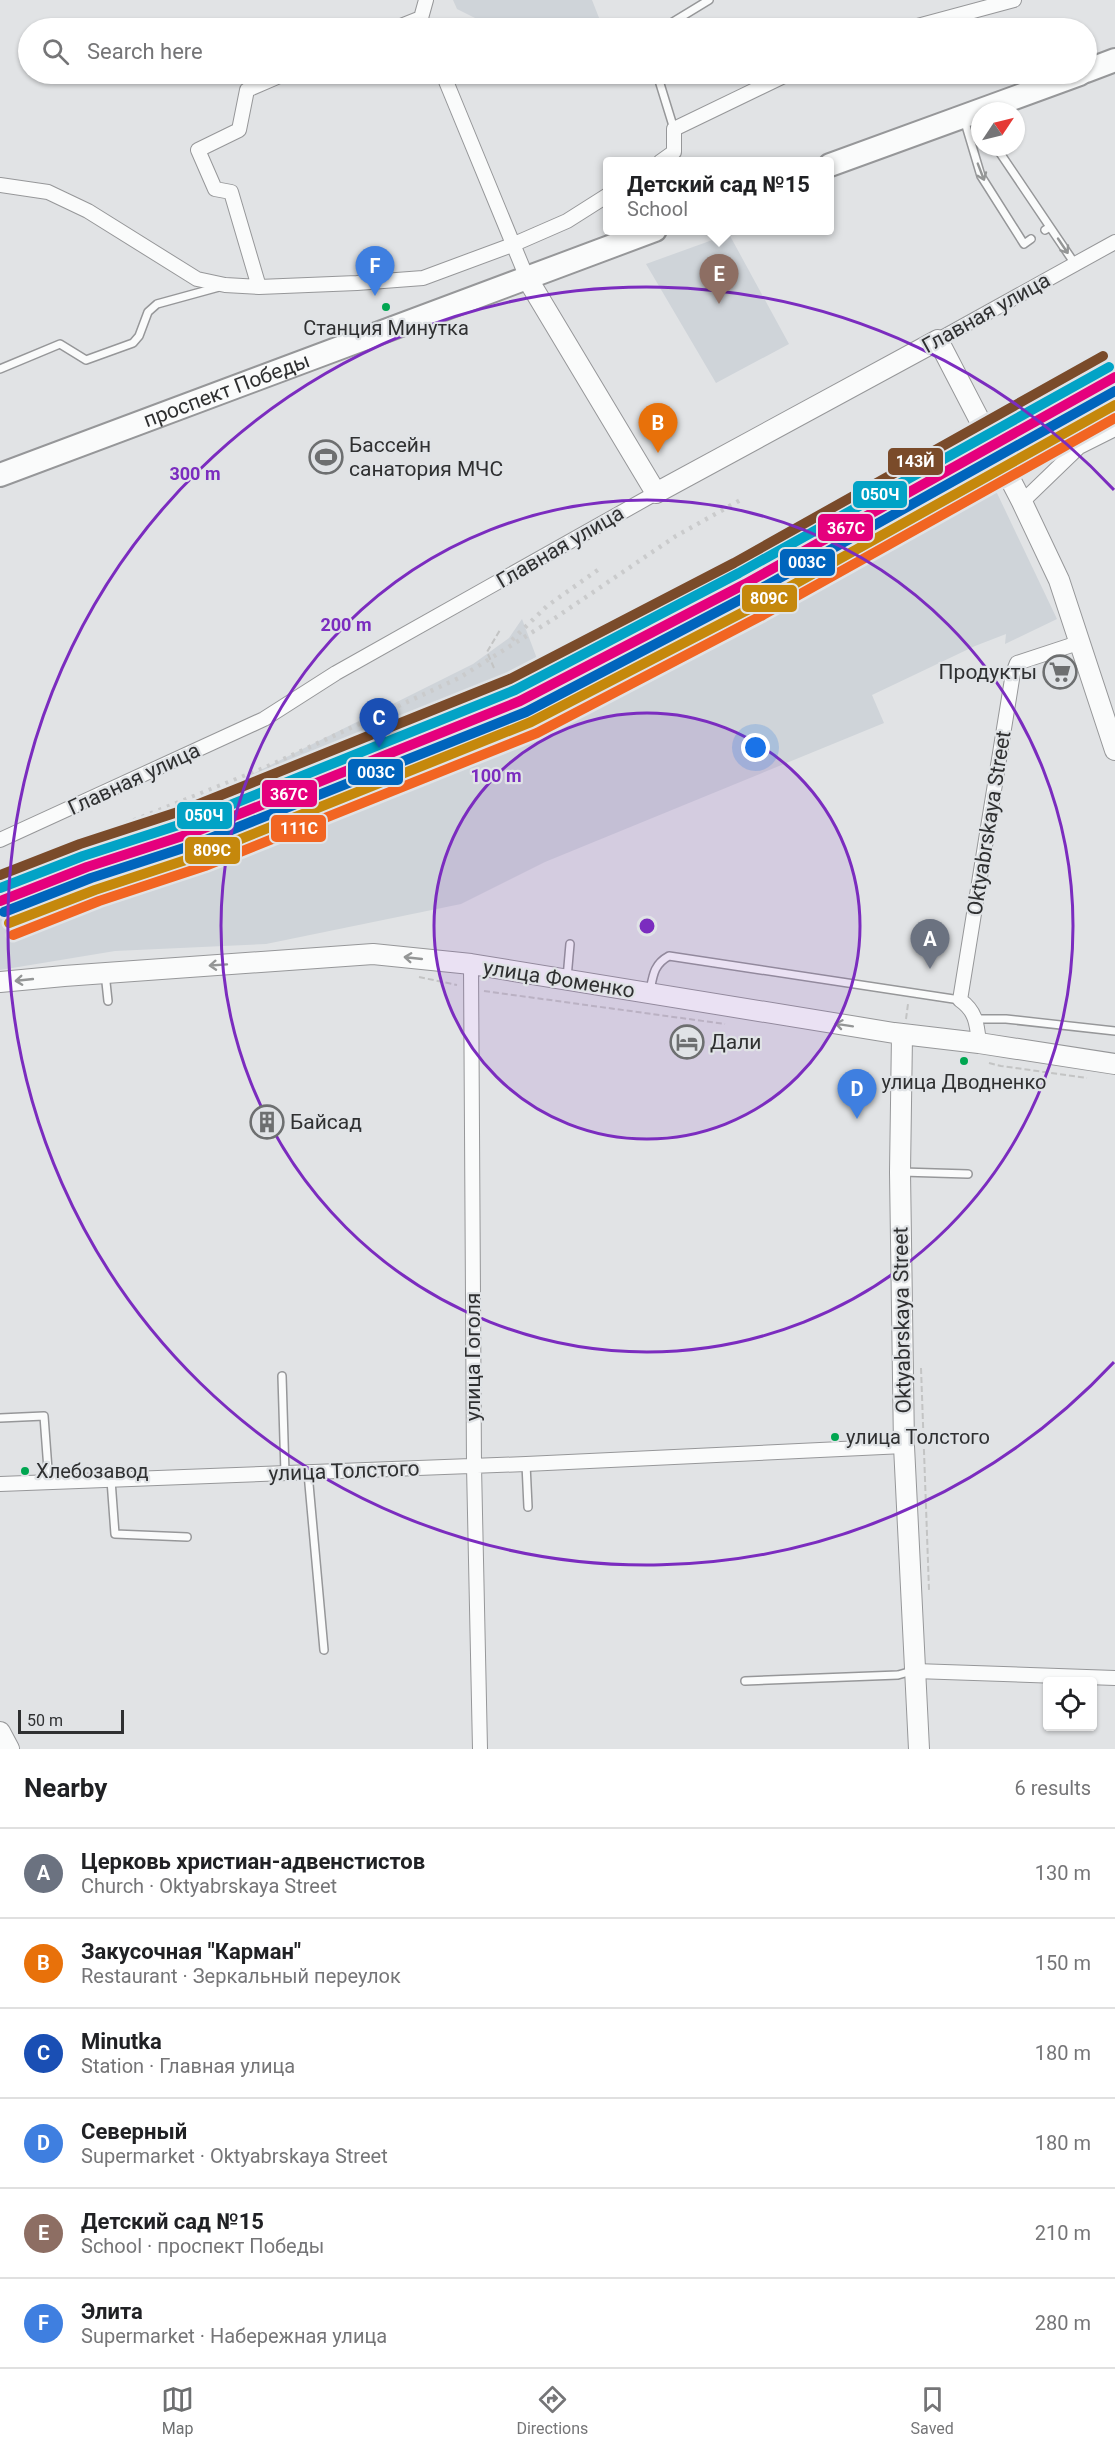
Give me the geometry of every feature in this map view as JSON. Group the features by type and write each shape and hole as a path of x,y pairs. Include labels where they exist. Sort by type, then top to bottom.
{"main road":[{"path":"1097,67 1115,60"},
{"path":"1009,102 1055,84"},
{"path":"834,164 971,117"},
{"name":"проспект Победы","path":"0,475 644,235"}],"street":[{"path":"424,18 426,0"},
{"path":"947,18 1014,0"},
{"path":"259,287 231,192 215,189 198,150 239,130 247,90 261,84"},
{"path":"447,84 527,278 656,493"},
{"path":"667,157 674,152 674,129 767,84"},
{"path":"0,185 48,192 88,211 197,279 225,285 259,287 423,278 512,245 567,221 603,198"},
{"name":"Главная улица","path":"0,840 264,719 336,674 656,493 1115,243"},
{"path":"938,340 1022,502 1063,589 1115,750"},
{"path":"1022,502 1079,447 1115,429"},
{"name":"Oktyabrskaya Street","path":"960,1000 1013,673 1017,663 1081,642"},
{"name":"улица Фоменко","path":"0,982 373,954 471,964 902,1035 980,1051 1115,1064"},
{"name":"улица Гоголя","path":"471,964 474,1466 480,1749"},
{"path":"960,1000 970,1007 977,1019 980,1051"},
{"name":"Oktyabrskaya Street","path":"902,1035 900,1172 904,1446 919,1749"},
{"name":"улица Толстого","path":"0,1484 526,1464 904,1446"},
{"path":"915,1671 1115,1678"},
{"path":"0,1732 9,1749"}],"lane":[{"path":"680,18 710,0"},
{"path":"660,84 674,129"},
{"path":"978,156 981,176 1024,244 1031,239"},
{"path":"1002,156 1048,228 1075,264"},
{"path":"0,369 60,344 86,360 133,343 139,336 148,312 157,304 225,285"},
{"path":"567,980 570,945"},
{"path":"650,994 654,969 661,960 669,956 960,1000"},
{"path":"105,973 108,1001"},
{"path":"977,1019 1006,1019 1115,1032"},
{"path":"900,1172 968,1174"},
{"path":"282,1376 285,1473"},
{"path":"0,1418 44,1416 49,1482"},
{"path":"526,1464 528,1507"},
{"path":"308,1473 324,1650"},
{"path":"111,1480 115,1534 187,1537"},
{"path":"745,1682 898,1675 915,1671"}],"path":[{"path":"494,668 487,652 500,630"},
{"path":"413,976 471,988 729,1024"},
{"path":"980,1051 1000,1066 1092,1079"},
{"path":"921,1362 930,1600"}],"shaded area":[{"path":"453,0 592,0 599,18 475,18 457,9"},
{"path":"730,235 789,344 716,383 646,264"},
{"path":"996,491 1057,619 1005,644 1006,634 975,646 872,695 884,723 545,862 461,904 266,944 115,951 0,970 0,900 473,664 509,638 522,619 539,664 561,655 558,648 676,605 746,566 774,593"}],"railway":[{"path":"0,874 264,768 459,678 555,618 676,536 744,498"},
{"path":"512,640 547,606 602,567"}],"transit line":[{"name":"143Й","path":"0,875 80,844 184,810 510,679 734,563 1103,356"},
{"name":"050Ч","path":"0,888 83,856 188,822 515,690 739,573 1109,367"},
{"name":"367С","path":"0,901 87,867 192,833 520,701 745,584 1115,377"},
{"name":"003С","path":"4,912 91,878 196,844 526,712 751,594 1115,391"},
{"name":"809С","path":"9,923 95,890 201,855 531,722 757,605 1115,405"},
{"name":"111С","path":"13,935 99,901 205,866 537,733 763,615 1115,418"}],"place":[{"name":"Элита","path":"375,296"},
{"name":"Детский сад №15","path":"719,304"},
{"name":"Станция Минутка","path":"386,307"},
{"name":"Закусочная \"Карман\"","path":"658,453"},
{"name":"Бассейн санатория МЧС","path":"326,457"},
{"name":"Продукты","path":"1060,672"},
{"name":"Minutka","path":"379,748"},
{"name":"Церковь христиан-адвенстистов","path":"930,969"},
{"name":"Дали","path":"687,1042"},
{"name":"улица Дводненко","path":"964,1061"},
{"name":"Северный","path":"857,1119"},
{"name":"Байсад","path":"267,1122"},
{"name":"улица Толстого","path":"835,1437"},
{"name":"Хлебозавод","path":"25,1471"}]}
